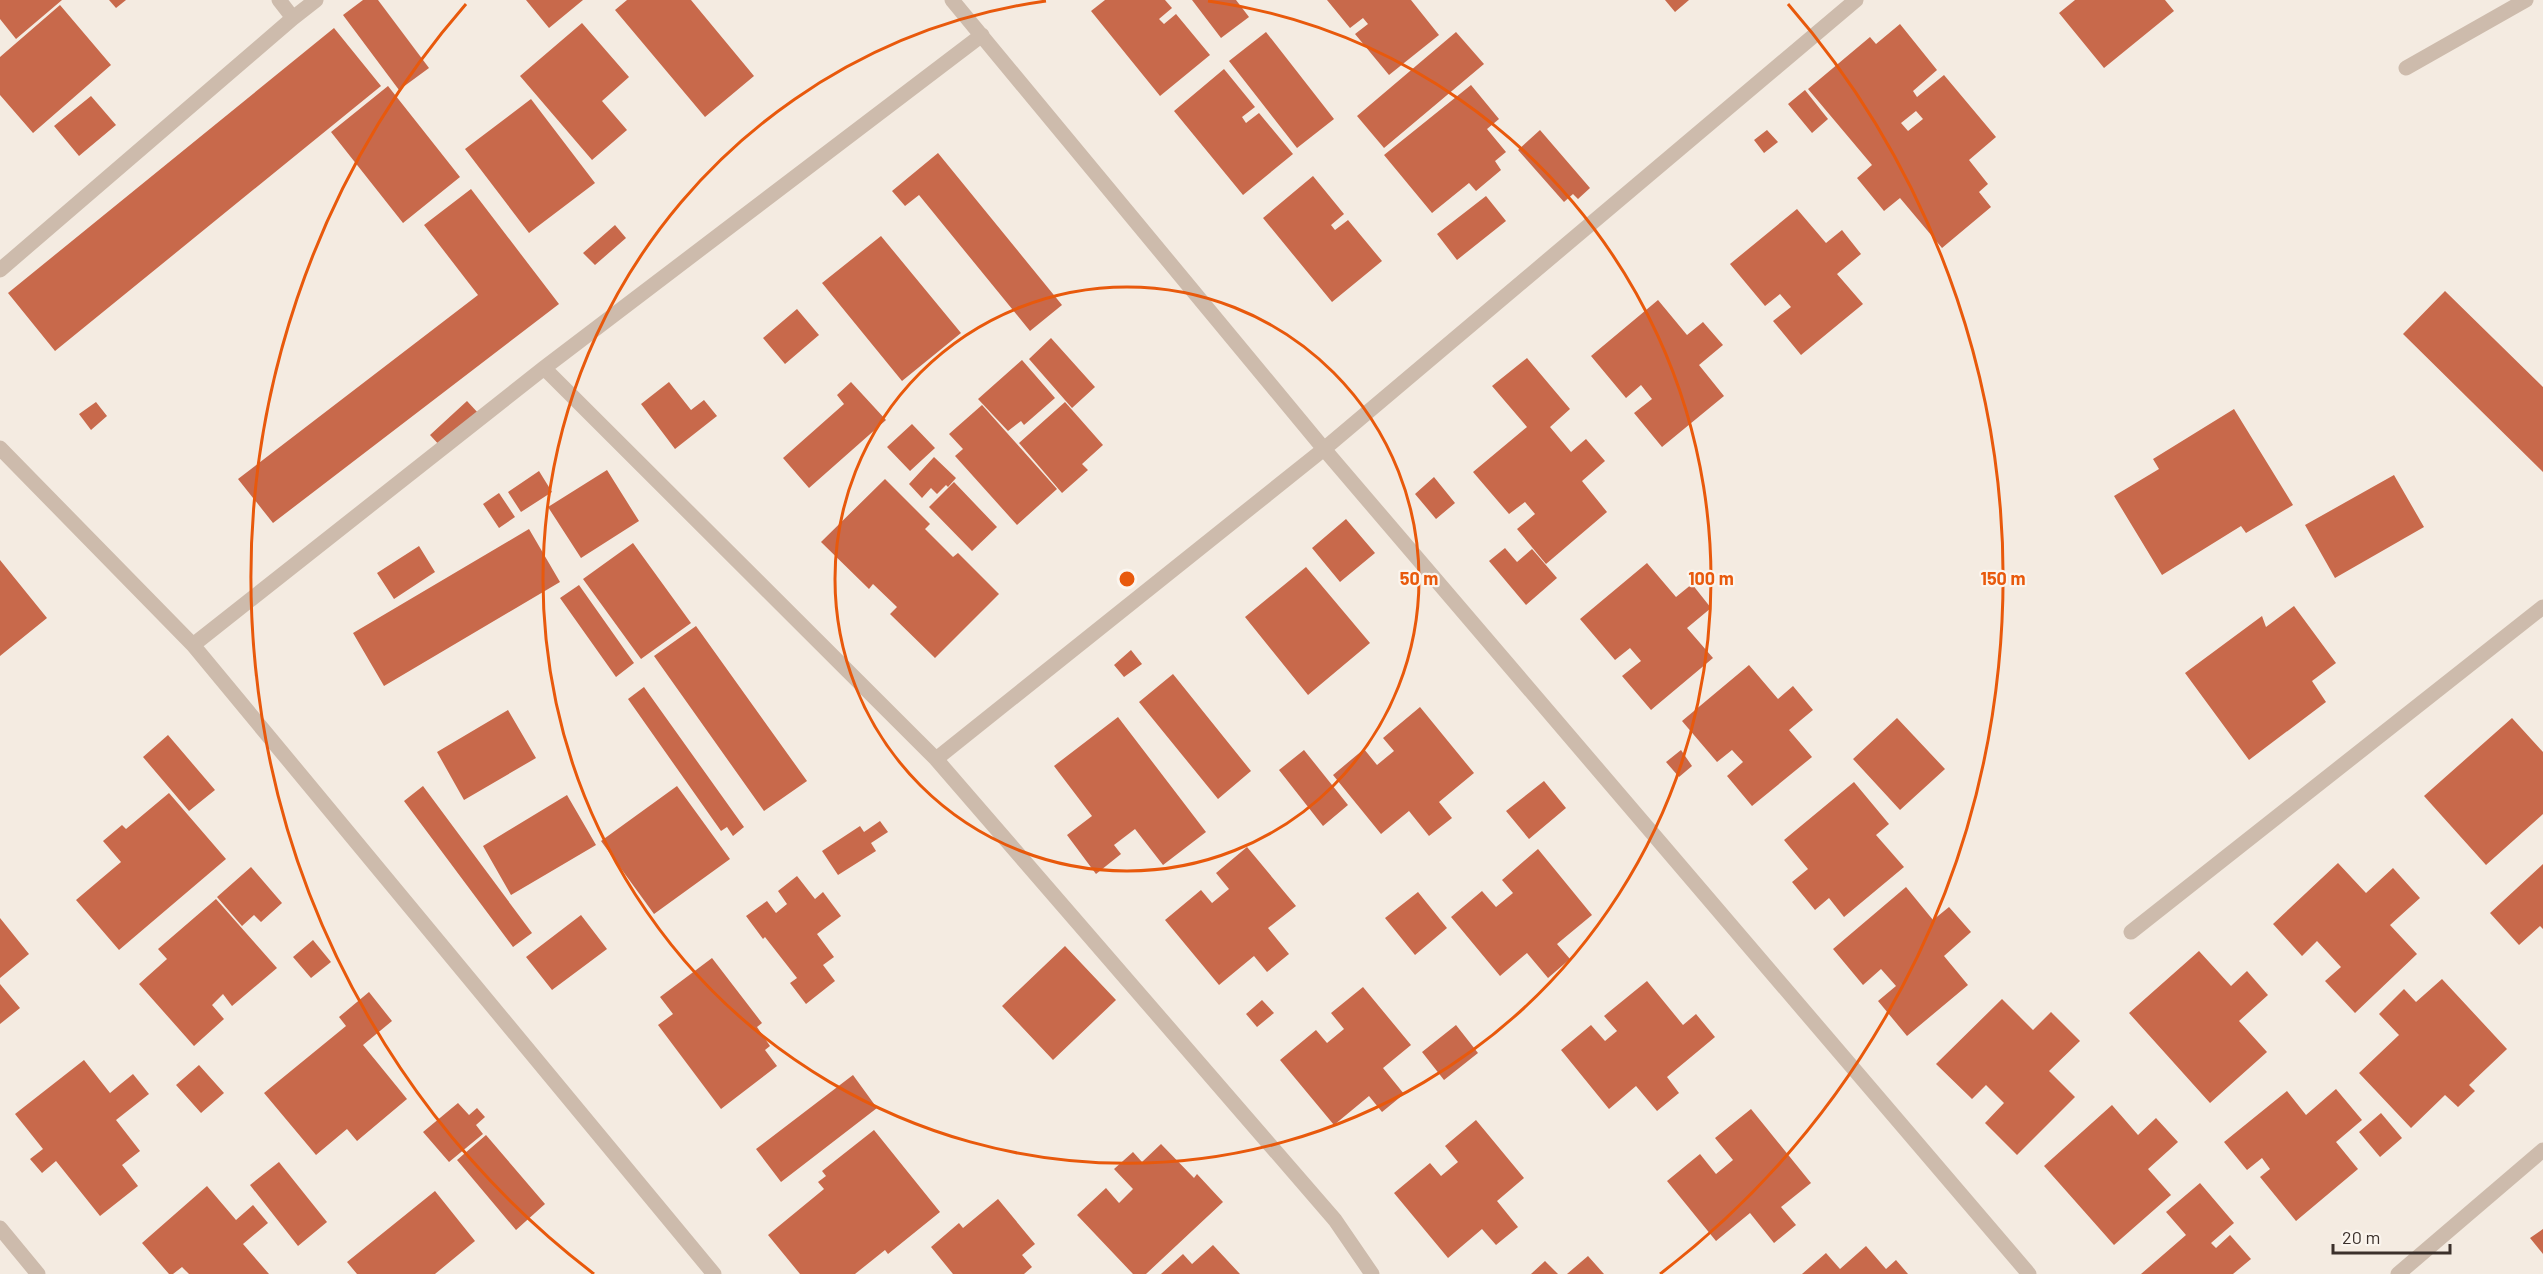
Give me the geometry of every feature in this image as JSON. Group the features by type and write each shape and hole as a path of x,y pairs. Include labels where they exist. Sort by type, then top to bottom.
{"street":[{"path":"279,0 293,18"},
{"path":"0,270 316,0"},
{"path":"952,0 1324,448 2029,1274"},
{"path":"936,759 1324,448 1856,0"},
{"path":"2406,68 2526,0"},
{"path":"192,645 544,368 982,35"},
{"path":"544,368 936,759 1335,1220 1372,1274"},
{"path":"0,448 192,645 714,1274"},
{"path":"2131,932 2543,607"},
{"path":"2398,1274 2543,1150"},
{"path":"0,1228 38,1274"}],"building":[{"path":"0,0 62,0 16,39 0,19"},
{"path":"109,0 126,0 116,8"},
{"path":"363,0 378,0 429,68 399,90 343,15"},
{"path":"526,0 583,0 549,28"},
{"path":"627,0 691,0 754,76 705,117 615,10"},
{"path":"1105,0 1165,0 1172,8 1159,19 1164,24 1176,14 1210,55 1160,96 1091,11"},
{"path":"1192,0 1236,0 1249,17 1221,38"},
{"path":"1327,0 1411,0 1439,35 1389,75 1355,34 1368,24 1363,18 1350,28"},
{"path":"1665,0 1689,0 1675,12"},
{"path":"2075,0 2165,0 2174,11 2104,68 2059,13"},
{"path":"60,5 111,65 33,133 0,95 0,57"},
{"path":"582,23 629,77 602,101 627,130 592,160 520,76"},
{"path":"1900,24 1937,70 1913,91 1917,97 1944,75 1996,137 1969,160 1988,184 1979,192 1991,207 1942,248 1900,198 1884,211 1857,178 1872,165 1808,89 1870,37 1876,44","holes":["1916,111 1923,119 1908,131 1901,123"]},
{"path":"334,28 381,86 55,351 8,293"},
{"path":"1266,32 1334,119 1297,148 1229,61"},
{"path":"1456,32 1484,64 1384,148 1357,116"},
{"path":"1224,69 1255,107 1242,117 1246,123 1259,113 1293,154 1243,195 1174,111"},
{"path":"1471,85 1499,119 1487,129 1506,152 1495,161 1501,170 1476,191 1469,183 1432,213 1384,155"},
{"path":"388,86 460,177 403,223 331,132"},
{"path":"1805,90 1828,119 1812,133 1788,104"},
{"path":"91,96 116,125 79,156 54,126"},
{"path":"531,99 595,183 529,233 465,149"},
{"path":"1540,130 1590,188 1578,199 1573,194 1564,202 1518,150"},
{"path":"1767,130 1778,142 1764,153 1754,140"},
{"path":"938,153 1062,305 1030,331 919,195 905,206 892,191"},
{"path":"1313,176 1344,214 1331,225 1335,230 1348,220 1382,261 1332,302 1263,218"},
{"path":"471,189 559,304 273,523 238,479 478,295 424,225"},
{"path":"1486,196 1506,221 1457,260 1437,234"},
{"path":"1797,209 1826,243 1842,230 1861,254 1837,274 1863,304 1801,355 1773,321 1791,307 1780,294 1765,306 1730,264"},
{"path":"615,225 626,238 595,265 583,253"},
{"path":"881,236 961,333 902,381 822,283"},
{"path":"2445,291 2543,387 2543,472 2403,334"},
{"path":"1658,300 1687,335 1703,322 1723,345 1699,365 1724,396 1662,447 1634,413 1652,399 1641,385 1626,398 1591,356"},
{"path":"797,309 819,335 785,364 763,338"},
{"path":"1051,338 1095,387 1072,408 1029,359"},
{"path":"1527,358 1570,409 1550,427 1571,452 1586,439 1605,461 1582,481 1607,512 1546,564 1517,529 1535,514 1525,502 1509,514 1473,472 1527,427 1492,386"},
{"path":"1022,360 1055,398 1024,425 1021,421 1008,431 978,399"},
{"path":"669,382 691,410 704,400 717,416 675,449 641,404"},
{"path":"851,382 886,420 809,488 783,458 844,404 837,395"},
{"path":"467,401 479,414 442,448 430,435"},
{"path":"96,402 107,416 91,430 79,414"},
{"path":"1065,402 1103,445 1082,464 1088,470 1062,493 1019,443"},
{"path":"982,405 1057,489 1017,525 955,456 963,449 949,434"},
{"path":"2234,409 2293,505 2246,533 2241,526 2162,575 2114,496 2159,469 2153,459"},
{"path":"912,424 935,448 910,471 887,447"},
{"path":"934,457 956,478 937,494 931,488 922,498 909,484"},
{"path":"607,470 639,521 581,558 548,507"},
{"path":"539,471 552,492 521,512 508,492"},
{"path":"2394,475 2424,527 2335,578 2305,525"},
{"path":"1434,477 1455,503 1436,519 1415,494"},
{"path":"885,479 930,524 925,529 953,557 958,553 999,594 935,658 890,614 897,607 873,584 869,589 821,542"},
{"path":"954,482 997,527 972,551 929,507"},
{"path":"499,493 515,517 499,528 483,504"},
{"path":"1346,519 1375,553 1340,582 1312,548"},
{"path":"529,529 560,582 384,686 353,633"},
{"path":"633,543 691,623 641,659 583,579"},
{"path":"419,546 435,572 394,599 377,573"},
{"path":"1505,548 1517,562 1532,549 1557,578 1526,605 1489,561"},
{"path":"0,560 47,618 0,656"},
{"path":"1647,563 1676,597 1692,584 1711,608 1687,628 1713,658 1651,710 1622,676 1641,661 1630,648 1615,660 1580,619"},
{"path":"1306,567 1370,643 1308,695 1245,617"},
{"path":"579,585 634,663 616,677 560,598"},
{"path":"2294,606 2336,663 2312,681 2326,702 2249,760 2185,673 2262,616 2266,627"},
{"path":"696,626 807,781 764,811 654,656"},
{"path":"1131,650 1142,664 1124,677 1114,665"},
{"path":"1749,665 1778,699 1793,686 1813,710 1789,730 1812,757 1752,806 1727,776 1743,762 1732,750 1717,762 1682,721"},
{"path":"1173,674 1251,771 1218,799 1139,702"},
{"path":"644,687 744,827 733,836 727,827 721,831 628,699"},
{"path":"1420,707 1474,773 1439,802 1452,818 1429,836 1409,811 1381,834 1333,775 1364,749 1377,765 1394,751 1383,738"},
{"path":"508,710 536,758 464,800 437,752"},
{"path":"1118,717 1206,832 1163,865 1135,829 1114,845 1121,854 1096,874 1067,835 1092,816 1054,766"},
{"path":"1897,718 1945,769 1900,810 1853,759"},
{"path":"2512,718 2543,752 2543,814 2486,865 2424,796"},
{"path":"168,735 215,790 189,811 143,757"},
{"path":"1304,750 1348,805 1323,826 1279,770"},
{"path":"1681,750 1692,766 1679,777 1666,762"},
{"path":"1544,781 1566,808 1529,839 1506,811"},
{"path":"1854,782 1889,824 1876,835 1904,867 1844,917 1829,898 1815,910 1792,882 1808,869 1784,840"},
{"path":"423,786 532,933 513,947 404,801"},
{"path":"677,786 730,859 654,914 601,841"},
{"path":"169,793 226,859 119,950 76,900 121,862 103,841 122,825 126,829"},
{"path":"567,795 596,845 511,895 483,846"},
{"path":"880,821 888,832 871,843 876,851 838,875 822,851 860,826 864,832"},
{"path":"1247,847 1296,906 1268,928 1289,954 1267,972 1254,956 1219,985 1165,920 1201,890 1212,903 1229,889 1216,873"},
{"path":"1538,849 1592,915 1557,944 1570,959 1548,978 1527,953 1500,976 1451,917 1482,891 1496,907 1513,893 1502,880"},
{"path":"2338,863 2366,893 2393,868 2420,898 2390,925 2417,954 2355,1013 2325,981 2341,967 2317,941 2302,956 2273,924"},
{"path":"2543,864 2543,929 2540,926 2519,945 2490,913"},
{"path":"251,867 282,903 261,922 254,915 242,926 217,897"},
{"path":"797,876 815,899 823,892 841,916 817,934 834,957 823,965 835,981 806,1004 790,983 797,978 746,916 767,901 776,913 787,904 778,891"},
{"path":"1906,887 1933,920 1949,907 1971,932 1944,956 1968,985 1907,1036 1878,1001 1896,986 1881,969 1863,985 1833,949"},
{"path":"1418,892 1447,928 1415,955 1385,918"},
{"path":"216,899 277,968 232,1006 223,994 212,1005 224,1019 194,1046 139,984 167,959 158,949"},
{"path":"581,915 607,949 552,990 526,957"},
{"path":"0,918 29,954 0,978"},
{"path":"313,940 331,962 311,978 293,957"},
{"path":"1065,946 1116,1000 1053,1060 1002,1006"},
{"path":"2199,951 2231,986 2247,971 2268,995 2239,1021 2267,1052 2210,1103 2129,1013"},
{"path":"712,958 762,1023 757,1027 770,1046 765,1050 777,1066 721,1109 658,1025 673,1014 660,997"},
{"path":"2442,979 2507,1049 2469,1085 2475,1091 2458,1107 2445,1095 2411,1128 2359,1073 2399,1035 2379,1014 2404,989 2416,1002"},
{"path":"1647,981 1683,1025 1696,1014 1715,1037 1667,1077 1679,1093 1657,1111 1636,1086 1609,1109 1561,1050 1591,1025 1605,1041 1617,1031 1604,1016"},
{"path":"0,984 20,1008 0,1024"},
{"path":"1363,987 1411,1045 1383,1068 1404,1094 1382,1112 1369,1096 1334,1125 1280,1060 1316,1030 1327,1043 1344,1029 1331,1013"},
{"path":"369,992 392,1021 363,1045 407,1099 357,1141 347,1129 316,1155 264,1093 346,1026 339,1017"},
{"path":"2002,999 2033,1030 2051,1012 2080,1041 2049,1071 2075,1097 2017,1155 1985,1123 2004,1103 1986,1085 1972,1099 1936,1064"},
{"path":"1262,1000 1274,1013 1257,1027 1246,1014"},
{"path":"1456,1025 1478,1053 1444,1080 1422,1052"},
{"path":"84,1060 110,1093 133,1074 149,1094 116,1120 140,1151 122,1165 138,1186 100,1216 56,1161 42,1173 30,1159 43,1149 15,1114"},
{"path":"199,1065 224,1093 201,1113 176,1085"},
{"path":"853,1075 877,1108 781,1182 756,1149"},
{"path":"2336,1089 2362,1120 2336,1142 2358,1169 2296,1221 2260,1177 2270,1169 2262,1158 2247,1170 2224,1142 2287,1091 2306,1115"},
{"path":"458,1103 469,1115 477,1108 485,1117 476,1125 483,1134 449,1162 423,1132"},
{"path":"2112,1105 2138,1135 2156,1118 2178,1142 2148,1169 2171,1195 2114,1245 2044,1166"},
{"path":"1751,1109 1811,1183 1781,1207 1796,1225 1774,1243 1750,1213 1716,1241 1667,1181 1700,1154 1716,1174 1733,1160 1715,1138"},
{"path":"2381,1113 2402,1138 2380,1157 2359,1132"},
{"path":"1476,1120 1524,1178 1497,1201 1518,1227 1496,1245 1482,1229 1448,1258 1394,1193 1430,1163 1441,1176 1458,1162 1445,1146"},
{"path":"874,1130 940,1212 888,1254 885,1250 855,1274 800,1274 768,1235 824,1189 818,1182 826,1176 822,1171"},
{"path":"486,1135 545,1204 516,1230 457,1160"},
{"path":"1161,1144 1194,1178 1197,1174 1223,1202 1146,1274 1133,1274 1077,1215 1106,1188 1119,1203 1133,1189 1114,1169 1133,1152 1142,1162"},
{"path":"279,1162 327,1222 298,1246 250,1185"},
{"path":"2200,1183 2234,1223 2211,1243 2216,1248 2230,1235 2251,1259 2233,1274 2141,1274 2186,1235 2166,1212"},
{"path":"207,1186 236,1220 253,1205 268,1223 243,1244 269,1274 189,1274 182,1267 173,1274 169,1274 142,1243"},
{"path":"435,1191 475,1241 435,1274 357,1274 347,1262"},
{"path":"998,1199 1035,1244 1022,1255 1032,1267 1024,1274 953,1274 931,1247 959,1223 963,1228"},
{"path":"2543,1229 2543,1254 2530,1238"},
{"path":"1213,1245 1240,1274 1161,1274 1183,1254 1192,1264"},
{"path":"1866,1246 1886,1269 1896,1260 1908,1274 1802,1274 1826,1253 1840,1269"},
{"path":"1588,1256 1604,1274 1567,1274"},
{"path":"1545,1261 1558,1274 1531,1274"}]}
